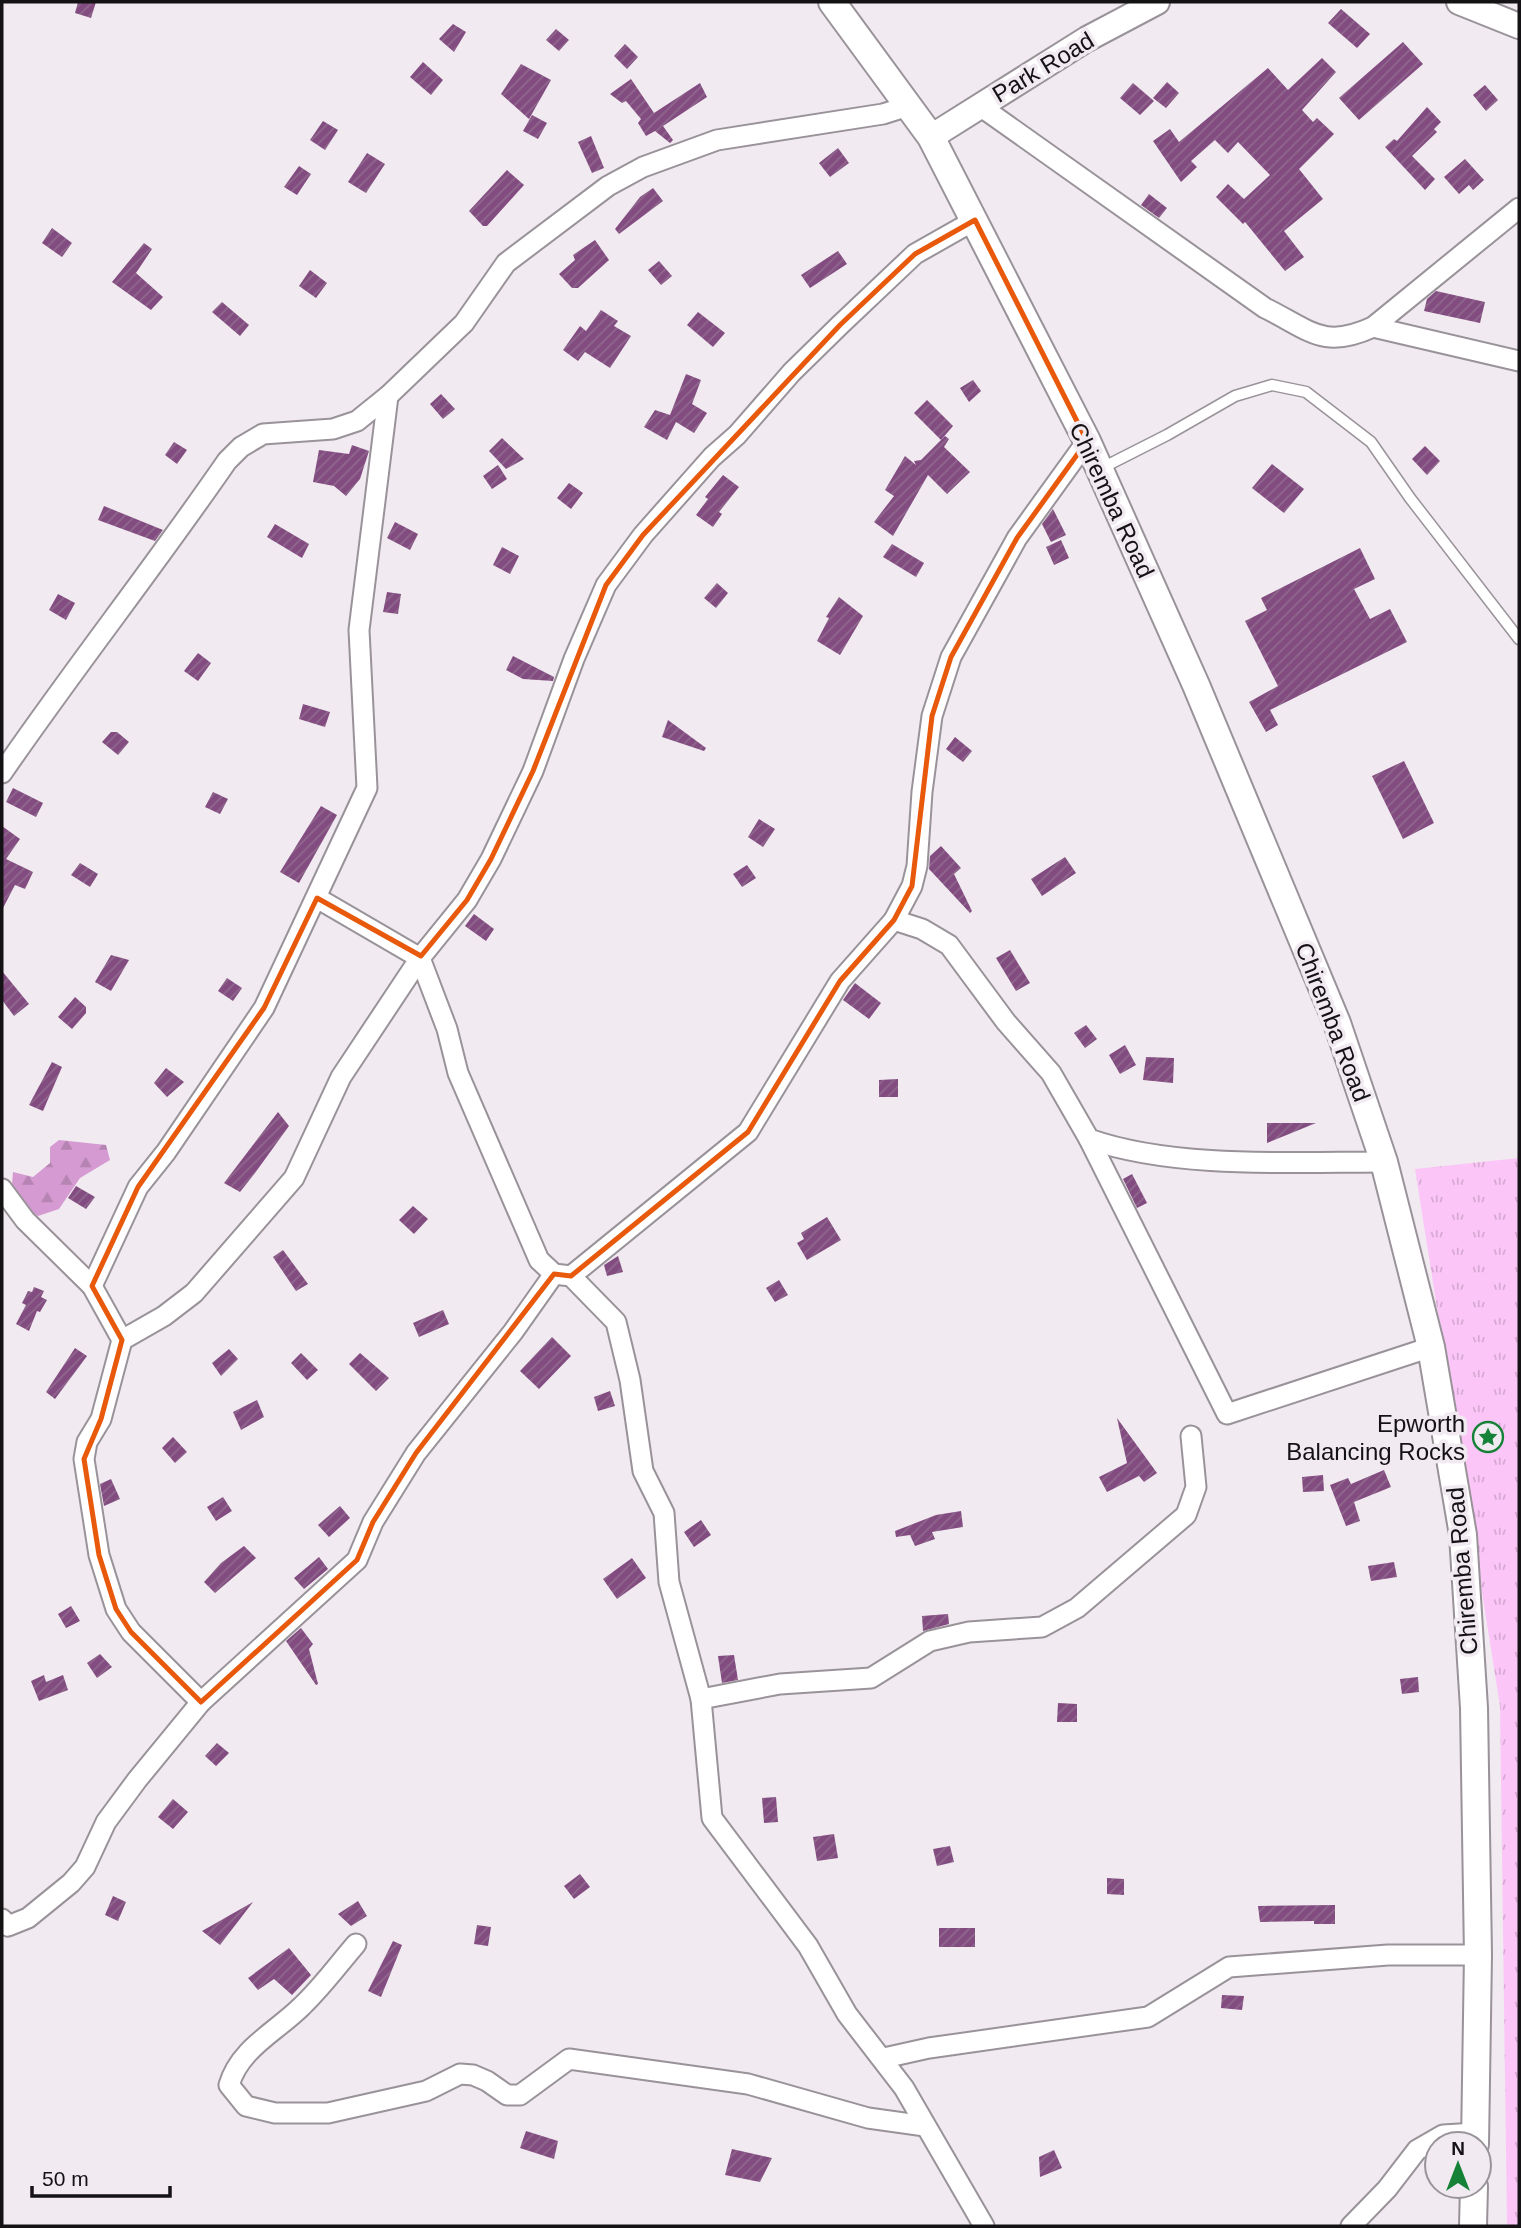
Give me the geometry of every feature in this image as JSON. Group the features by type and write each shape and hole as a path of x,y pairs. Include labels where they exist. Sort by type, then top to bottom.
{"main road":[{"name":"Chiremba Road","path":"832,2 931,137 1087,441 1196,685 1337,1023 1384,1162 1431,1347 1463,1535 1474,1708 1478,1955 1476,2130"},
{"path":"1473,2226 1474,2200"}],"street":[{"name":"Park Road","path":"931,137 1087,39 1157,2"},
{"path":"1459,2 1519,26"},
{"path":"2,773 71,673 234,454 263,434 333,429 356,421 388,396 464,323 506,263 608,186 643,167 717,140 883,114 908,106"},
{"path":"980,106 1265,308 1316,334 1336,340 1350,338 1373,327 1519,208"},
{"path":"122,1340 164,1316 194,1293 295,1178 341,1077 420,958 467,900 491,859 533,771 574,659 606,585 643,535 792,372 915,254 975,220"},
{"path":"1373,327 1519,361"},
{"path":"92,1286 138,1187 166,1152 264,1008 367,788 359,630 388,396"},
{"path":"2,1919 8,1926 28,1918 71,1883 85,1867 107,1822 137,1780 201,1702 357,1560 373,1522 416,1453 562,1275 748,1132 840,981 894,920 912,886 917,866 922,792 932,716 951,657 1017,538 1087,441"},
{"path":"317,898 420,958 447,1029 458,1073 539,1260 562,1275 617,1322 630,1380 643,1471 665,1519 669,1582 701,1699 712,1818 808,1946 847,2014 884,2059 985,2226"},
{"path":"894,920 922,929 949,946 1006,1022 1051,1073 1089,1139 1227,1414 1431,1347"},
{"path":"1089,1139 1122,1151 1248,1162 1384,1162"},
{"path":"2,1189 25,1220 92,1286 122,1340 101,1419 88,1442 84,1460 99,1555 116,1609 131,1632 201,1702"},
{"path":"701,1699 780,1684 871,1678 930,1641 969,1632 1042,1627 1077,1608 1186,1514 1196,1487 1191,1436"},
{"path":"356,1944 303,2006 248,2050 233,2072 229,2085 246,2106 275,2113 328,2113 426,2091 460,2074 473,2075 507,2095 520,2095 569,2059 748,2084 868,2118 925,2126"},
{"path":"884,2059 929,2048 1148,2017 1229,1967 1388,1955 1478,1955"},
{"path":"1351,2226 1387,2189 1417,2150 1423,2147"}],"lane":[{"path":"1100,469 1167,436 1234,396 1272,385 1306,392 1371,442 1410,498 1519,639"}],"highlighted area":[{"path":"975,220 1087,441 1017,538 951,657 932,716 912,886 894,920 840,981 748,1132 571,1276 554,1274 416,1453 373,1522 357,1560 201,1702 131,1632 116,1609 99,1555 84,1459 101,1419 122,1340 92,1286 138,1187 264,1008 317,898 421,956 467,900 491,859 533,771 606,585 643,535 840,325 915,254"}],"green space":[{"path":"59,1140 106,1145 110,1160 80,1178 59,1209 38,1216 11,1197 13,1172 33,1177 50,1163 50,1147"},
{"name":"Epworth Balancing Rocks","path":"1519,1158 1519,2226 1507,2226 1500,1706 1415,1169"}],"building":[{"path":"78,2 96,2 91,18 75,13"},
{"path":"1341,9 1370,34 1357,48 1328,23"},
{"path":"453,24 466,32 454,52 439,39"},
{"path":"556,29 569,40 559,51 546,40"},
{"path":"1403,42 1423,64 1359,120 1339,98"},
{"path":"625,44 638,57 627,69 614,56"},
{"path":"1322,58 1336,72 1302,110 1313,122 1317,118 1334,134 1299,169 1323,199 1284,231 1304,257 1285,271 1245,222 1243,224 1216,197 1228,184 1244,199 1270,175 1238,142 1228,153 1215,140 1191,161 1197,167 1181,182 1153,141 1170,129 1179,142 1268,68 1288,90"},
{"path":"423,62 443,80 431,95 410,77"},
{"path":"521,64 551,80 529,119 501,94"},
{"path":"631,79 654,113 700,83 707,97 663,126 673,140 670,143 655,131 646,136 638,123 641,119 626,101 622,103 610,94"},
{"path":"1167,82 1179,93 1166,108 1153,98"},
{"path":"1133,83 1154,101 1140,115 1120,98"},
{"path":"1485,85 1498,100 1486,111 1473,95"},
{"path":"1427,107 1441,122 1434,129 1437,132 1412,156 1435,179 1425,190 1385,147 1394,139 1397,141"},
{"path":"532,115 547,123 538,139 523,131"},
{"path":"323,121 338,130 325,150 310,140"},
{"path":"591,136 604,168 592,173 578,142"},
{"path":"838,148 849,163 830,177 819,163"},
{"path":"367,153 385,164 366,193 348,182"},
{"path":"1465,159 1484,180 1473,190 1469,185 1459,194 1444,177"},
{"path":"299,166 311,174 297,195 284,187"},
{"path":"507,170 524,185 487,226 483,226 469,211"},
{"path":"653,188 663,201 619,234 615,229 640,197"},
{"path":"1149,194 1167,208 1159,218 1141,205"},
{"path":"52,228 72,243 62,257 42,243"},
{"path":"595,240 609,260 578,288 572,288 559,274 575,260 573,255"},
{"path":"144,243 152,249 136,273 163,297 151,310 112,282"},
{"path":"838,251 847,264 810,288 801,275"},
{"path":"659,261 672,276 661,285 648,270"},
{"path":"310,270 327,283 316,298 299,286"},
{"path":"1436,291 1485,302 1480,323 1424,311 1427,299"},
{"path":"222,302 249,325 240,336 212,312"},
{"path":"601,310 618,321 614,326 631,336 610,368 585,352 578,361 563,350 580,326 586,331"},
{"path":"698,312 725,333 713,347 687,325"},
{"path":"686,374 701,380 692,404 707,413 694,433 676,422 667,440 644,427 655,410 670,415"},
{"path":"973,380 981,391 969,402 960,388"},
{"path":"441,394 455,409 443,419 430,404"},
{"path":"927,400 953,426 941,440 914,413"},
{"path":"945,436 949,439 944,447 970,472 947,494 928,475 893,536 874,522 894,496 885,490 905,456 916,465 914,461 921,460"},
{"path":"502,438 524,459 506,469 489,451"},
{"path":"174,442 187,450 177,464 165,455"},
{"path":"352,445 369,451 360,479 346,496 334,486 313,482 319,450 349,454"},
{"path":"1425,446 1440,461 1427,475 1412,459"},
{"path":"1272,464 1304,489 1284,513 1252,488"},
{"path":"498,465 507,479 492,489 483,476"},
{"path":"723,475 739,487 719,512 722,514 713,527 696,515 708,499 705,497"},
{"path":"569,483 583,493 571,509 557,498"},
{"path":"104,506 163,530 155,541 98,520"},
{"path":"1053,509 1066,535 1051,542 1042,524"},
{"path":"395,522 418,534 410,550 387,538"},
{"path":"275,524 309,544 302,558 267,537"},
{"path":"1061,540 1069,558 1054,565 1046,547"},
{"path":"892,544 924,563 916,577 883,557"},
{"path":"502,547 519,556 510,574 493,565"},
{"path":"1360,548 1375,579 1354,589 1370,619 1390,609 1407,642 1270,710 1278,725 1266,732 1249,702 1278,686 1245,621 1267,610 1261,598"},
{"path":"717,583 728,593 716,608 704,598"},
{"path":"387,592 401,594 398,614 383,612"},
{"path":"58,594 75,603 66,620 49,610"},
{"path":"839,597 863,616 840,655 817,641 829,618 826,617"},
{"path":"198,653 211,663 198,681 184,671"},
{"path":"513,656 554,677 553,681 523,679 506,670"},
{"path":"303,704 330,712 325,727 299,719"},
{"path":"668,720 706,748 704,751 662,737"},
{"path":"111,732 117,732 129,742 118,755 102,742"},
{"path":"955,737 972,751 963,762 946,749"},
{"path":"1404,761 1434,823 1403,839 1372,776"},
{"path":"13,788 43,803 36,817 6,802"},
{"path":"213,792 228,799 220,814 205,807"},
{"path":"321,806 337,815 299,883 280,872"},
{"path":"759,819 775,829 763,847 748,837"},
{"path":"2,826 20,839 6,859 33,872 25,889 15,885 2,910"},
{"path":"941,846 961,868 954,874 972,911 970,913 929,869 930,856"},
{"path":"1065,857 1076,873 1042,896 1031,879"},
{"path":"80,863 98,874 90,887 71,875"},
{"path":"747,865 756,878 742,887 733,874"},
{"path":"474,914 494,929 486,941 465,926"},
{"path":"1010,950 1030,983 1016,991 996,958"},
{"path":"111,955 129,960 111,991 95,982"},
{"path":"2,971 29,1004 14,1016 2,1000"},
{"path":"227,978 242,988 233,1001 218,991"},
{"path":"855,983 881,1003 869,1019 843,1000"},
{"path":"75,997 86,1007 86,1013 72,1029 58,1017"},
{"path":"1086,1025 1097,1039 1085,1048 1074,1033"},
{"path":"1125,1045 1136,1065 1120,1074 1109,1055"},
{"path":"1146,1057 1174,1058 1173,1083 1143,1080"},
{"path":"52,1062 62,1067 43,1111 29,1105"},
{"path":"166,1068 184,1082 167,1097 154,1083"},
{"path":"898,1079 898,1097 879,1097 879,1080"},
{"path":"278,1112 289,1126 255,1173 240,1192 224,1183"},
{"path":"1267,1123 1316,1123 1267,1143"},
{"path":"1132,1174 1147,1203 1137,1208 1123,1179"},
{"path":"76,1186 95,1197 86,1209 68,1198"},
{"path":"413,1206 428,1219 414,1234 399,1220"},
{"path":"827,1217 841,1240 807,1260 797,1243 804,1239 801,1233"},
{"path":"283,1250 308,1284 296,1291 273,1257"},
{"path":"618,1256 623,1272 607,1276 604,1265"},
{"path":"779,1280 788,1295 775,1302 766,1288"},
{"path":"34,1287 44,1291 41,1297 47,1300 40,1312 37,1311 29,1331 16,1324 26,1305 22,1303 28,1291 32,1292"},
{"path":"443,1310 449,1324 419,1337 413,1323"},
{"path":"552,1337 571,1356 539,1389 520,1371"},
{"path":"75,1348 87,1356 55,1399 46,1392"},
{"path":"229,1349 238,1359 221,1376 212,1363"},
{"path":"301,1353 318,1370 307,1380 291,1363"},
{"path":"360,1353 389,1378 376,1391 349,1364"},
{"path":"610,1391 615,1406 598,1411 594,1397"},
{"path":"257,1400 264,1417 241,1430 233,1412"},
{"path":"1117,1418 1157,1473 1144,1482 1139,1476 1107,1492 1099,1477 1127,1463"},
{"path":"173,1437 187,1452 175,1463 162,1448"},
{"path":"1384,1470 1391,1487 1354,1502 1360,1521 1346,1526 1330,1485 1348,1478 1351,1484"},
{"path":"1323,1475 1324,1491 1303,1492 1302,1477"},
{"path":"111,1479 120,1499 104,1506 100,1484"},
{"path":"223,1497 232,1511 216,1521 207,1507"},
{"path":"340,1506 350,1518 329,1537 318,1525"},
{"path":"961,1511 963,1527 932,1532 935,1539 915,1546 910,1535 896,1537 895,1531 936,1515"},
{"path":"701,1520 711,1535 694,1547 684,1532"},
{"path":"244,1546 256,1558 215,1593 204,1582 221,1563"},
{"path":"319,1557 328,1569 304,1589 294,1578"},
{"path":"632,1558 646,1578 617,1599 603,1579"},
{"path":"1394,1562 1397,1577 1371,1581 1368,1566"},
{"path":"71,1606 80,1621 66,1628 58,1614"},
{"path":"948,1614 949,1624 923,1631 922,1616"},
{"path":"301,1628 313,1644 309,1649 318,1684 316,1685 286,1641"},
{"path":"100,1654 112,1667 97,1678 87,1663"},
{"path":"734,1655 738,1680 722,1683 718,1656"},
{"path":"44,1675 46,1682 63,1675 68,1690 39,1701 31,1681"},
{"path":"1418,1677 1419,1692 1402,1694 1400,1679"},
{"path":"1058,1703 1077,1704 1077,1722 1057,1722"},
{"path":"217,1743 229,1753 216,1766 205,1756"},
{"path":"776,1797 778,1822 764,1823 762,1798"},
{"path":"173,1799 188,1812 173,1829 158,1817"},
{"path":"834,1834 838,1858 817,1861 813,1837"},
{"path":"950,1846 954,1862 937,1866 933,1849"},
{"path":"580,1874 590,1887 574,1899 564,1886"},
{"path":"1107,1878 1124,1879 1124,1895 1107,1894"},
{"path":"113,1896 126,1902 118,1921 105,1915"},
{"path":"358,1901 367,1916 351,1926 338,1914"},
{"path":"253,1902 220,1945 202,1931"},
{"path":"1335,1905 1335,1924 1314,1924 1314,1921 1260,1922 1258,1906"},
{"path":"477,1925 491,1927 488,1946 474,1944"},
{"path":"939,1928 975,1928 975,1947 939,1947"},
{"path":"393,1941 402,1945 381,1997 368,1991"},
{"path":"289,1948 311,1975 292,1995 274,1979 258,1990 248,1978"},
{"path":"1222,1995 1244,1996 1242,2010 1221,2008"},
{"path":"526,2131 558,2141 554,2159 520,2148"},
{"path":"732,2149 772,2158 760,2182 725,2175"},
{"path":"1054,2150 1062,2168 1040,2177 1039,2157"}],"place":[{"name":"Epworth Balancing Rocks","path":"1488,1437"}]}
